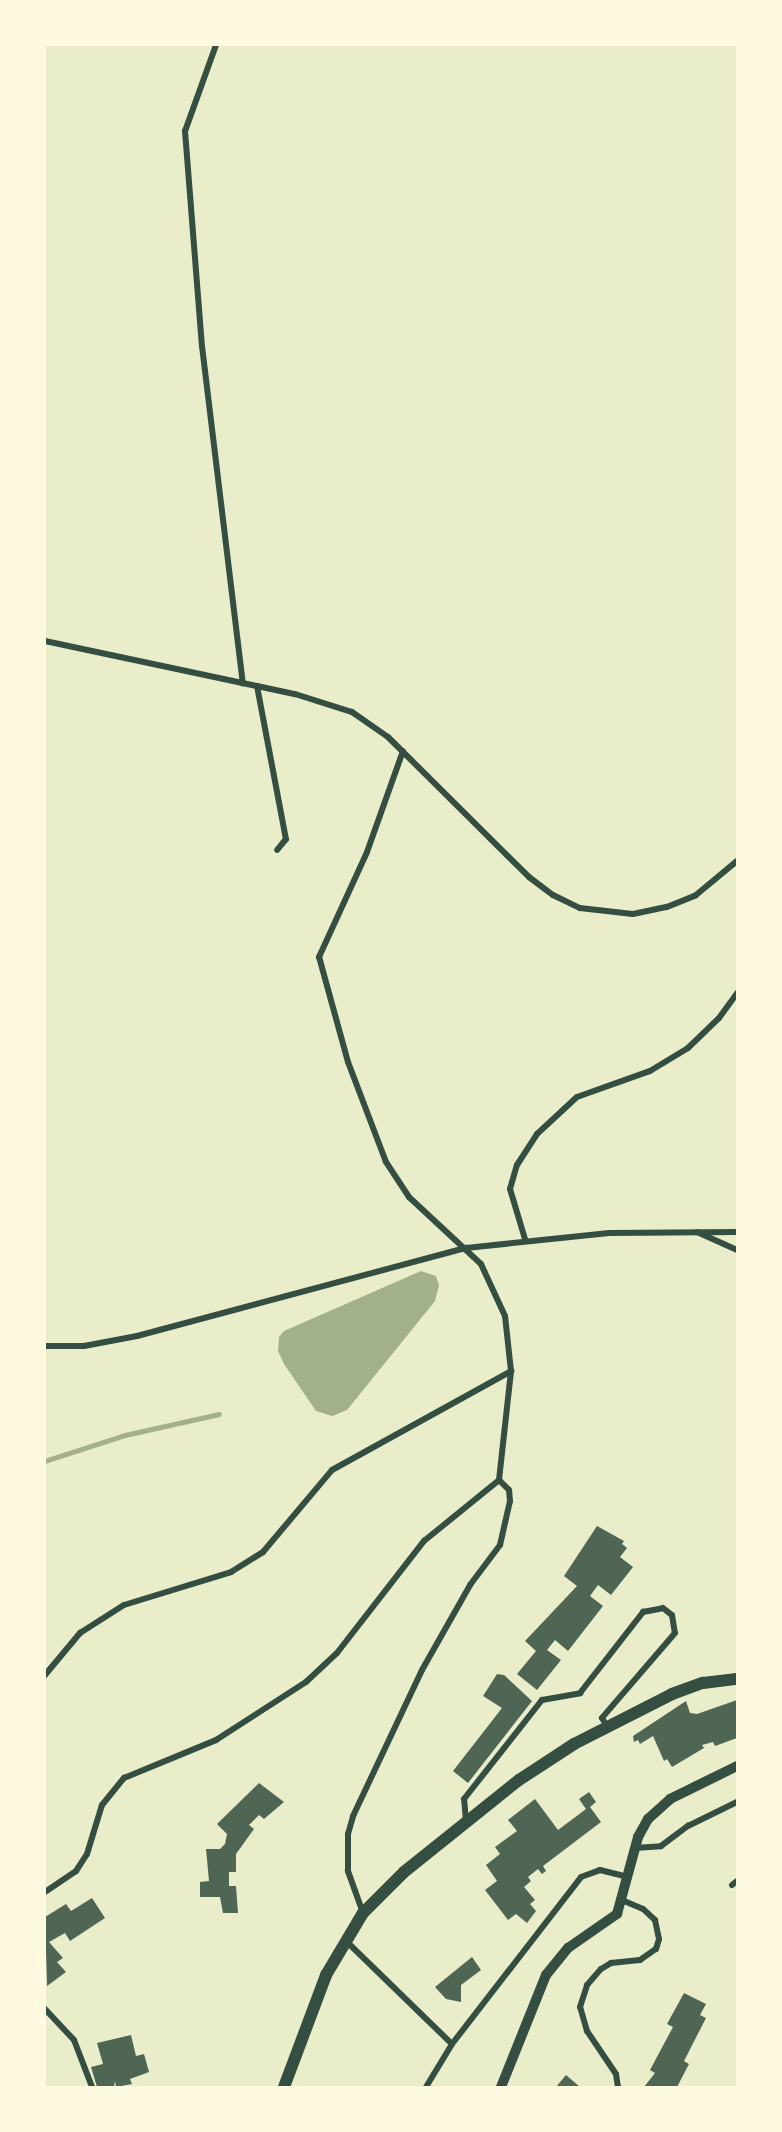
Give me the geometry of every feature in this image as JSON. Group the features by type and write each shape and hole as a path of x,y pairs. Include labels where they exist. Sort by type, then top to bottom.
{"main road":[{"path":"284,2087 326,1974 363,1913 466,1821 546,1762 607,1726 672,1694 703,1683 737,1679"}],"street":[{"path":"216,45 185,131 202,346 243,684"},
{"path":"45,641 257,686 332,704 352,712 403,751 530,877 553,895 580,908 633,914 667,907 696,895 737,861"},
{"path":"257,686 286,834 285,845 277,850"},
{"path":"45,1892 76,1871 87,1854 102,1805 124,1778 216,1740 306,1682 338,1653 424,1541 499,1480 512,1371 505,1316 481,1264 409,1197 386,1162 348,1062 320,957 363,862 403,751"},
{"path":"525,1239 510,1189 517,1166 537,1134 577,1097 650,1071 688,1048 719,1018 737,993"},
{"path":"45,1346 84,1346 137,1336 466,1248 525,1239 694,1230 737,1232"},
{"path":"694,1230 737,1250"},
{"path":"45,1675 80,1634 124,1605 231,1572 263,1552 332,1470 360,1451 512,1371"},
{"path":"363,1913 348,1871 348,1834 352,1816 422,1670 470,1585 500,1545 510,1501 509,1490 499,1480"},
{"path":"466,1821 464,1799 542,1701 580,1693 643,1612 663,1608 672,1615 675,1633 603,1719 607,1726"},
{"path":"501,2087 546,1975 568,1948 611,1921 622,1900 643,1826 661,1805 737,1766"},
{"path":"635,1848 661,1846 688,1826 737,1802"},
{"path":"426,2087 452,2044 581,1877 600,1870 628,1876"},
{"path":"618,2087 616,2074 582,2021 580,2007 587,1985 601,1969 612,1963 640,1960 656,1949 659,1939 655,1920 643,1909 622,1900"},
{"path":"345,1940 452,2044"},
{"path":"45,2009 74,2040 92,2087"}],"shaded area":[{"path":"421,1271 436,1276 439,1285 435,1301 347,1410 332,1416 316,1411 284,1364 278,1351 279,1337 284,1331"}],"building":[{"path":"597,1526 624,1541 622,1544 627,1548 620,1557 633,1567 611,1595 598,1585 590,1596 603,1606 568,1651 555,1640 547,1650 561,1660 537,1690 517,1674 536,1651 525,1641 577,1586 564,1576"},
{"path":"497,1674 504,1675 532,1701 468,1783 453,1771 502,1708 483,1696"},
{"path":"737,1700 737,1738 715,1746 713,1742 702,1745 704,1748 672,1767 667,1759 664,1761 653,1736 640,1744 638,1740 634,1742 633,1736 686,1701 690,1713 697,1714"},
{"path":"259,1783 284,1802 264,1819 259,1815 249,1825 254,1829 236,1854 236,1872 229,1872 229,1886 236,1886 238,1913 223,1913 220,1897 200,1897 200,1882 209,1881 206,1849 220,1849 225,1844 227,1834 217,1824"},
{"path":"589,1792 596,1802 590,1807 601,1822 543,1866 546,1871 542,1874 538,1869 528,1877 531,1881 524,1887 535,1900 530,1904 536,1911 527,1923 516,1914 508,1920 485,1890 497,1881 486,1865 500,1854 495,1847 517,1831 508,1820 535,1799 558,1830 586,1809 579,1799"},
{"path":"92,1898 105,1918 70,1941 65,1933 49,1942 63,1958 57,1962 66,1972 47,1986 45,1917 66,1904 71,1911"},
{"path":"472,1957 481,1970 461,1985 461,2002 446,1999 435,1987"},
{"path":"684,1993 706,2004 700,2015 706,2018 684,2061 689,2064 677,2087 644,2087 655,2073 650,2070 673,2027 667,2024"},
{"path":"131,2035 136,2056 144,2054 149,2072 130,2079 132,2084 116,2087 115,2081 114,2087 97,2087 91,2067 103,2064 97,2043"},
{"path":"566,2075 580,2087 556,2087"}],"waterway":[{"path":"45,1461 125,1435 219,1414"}]}
